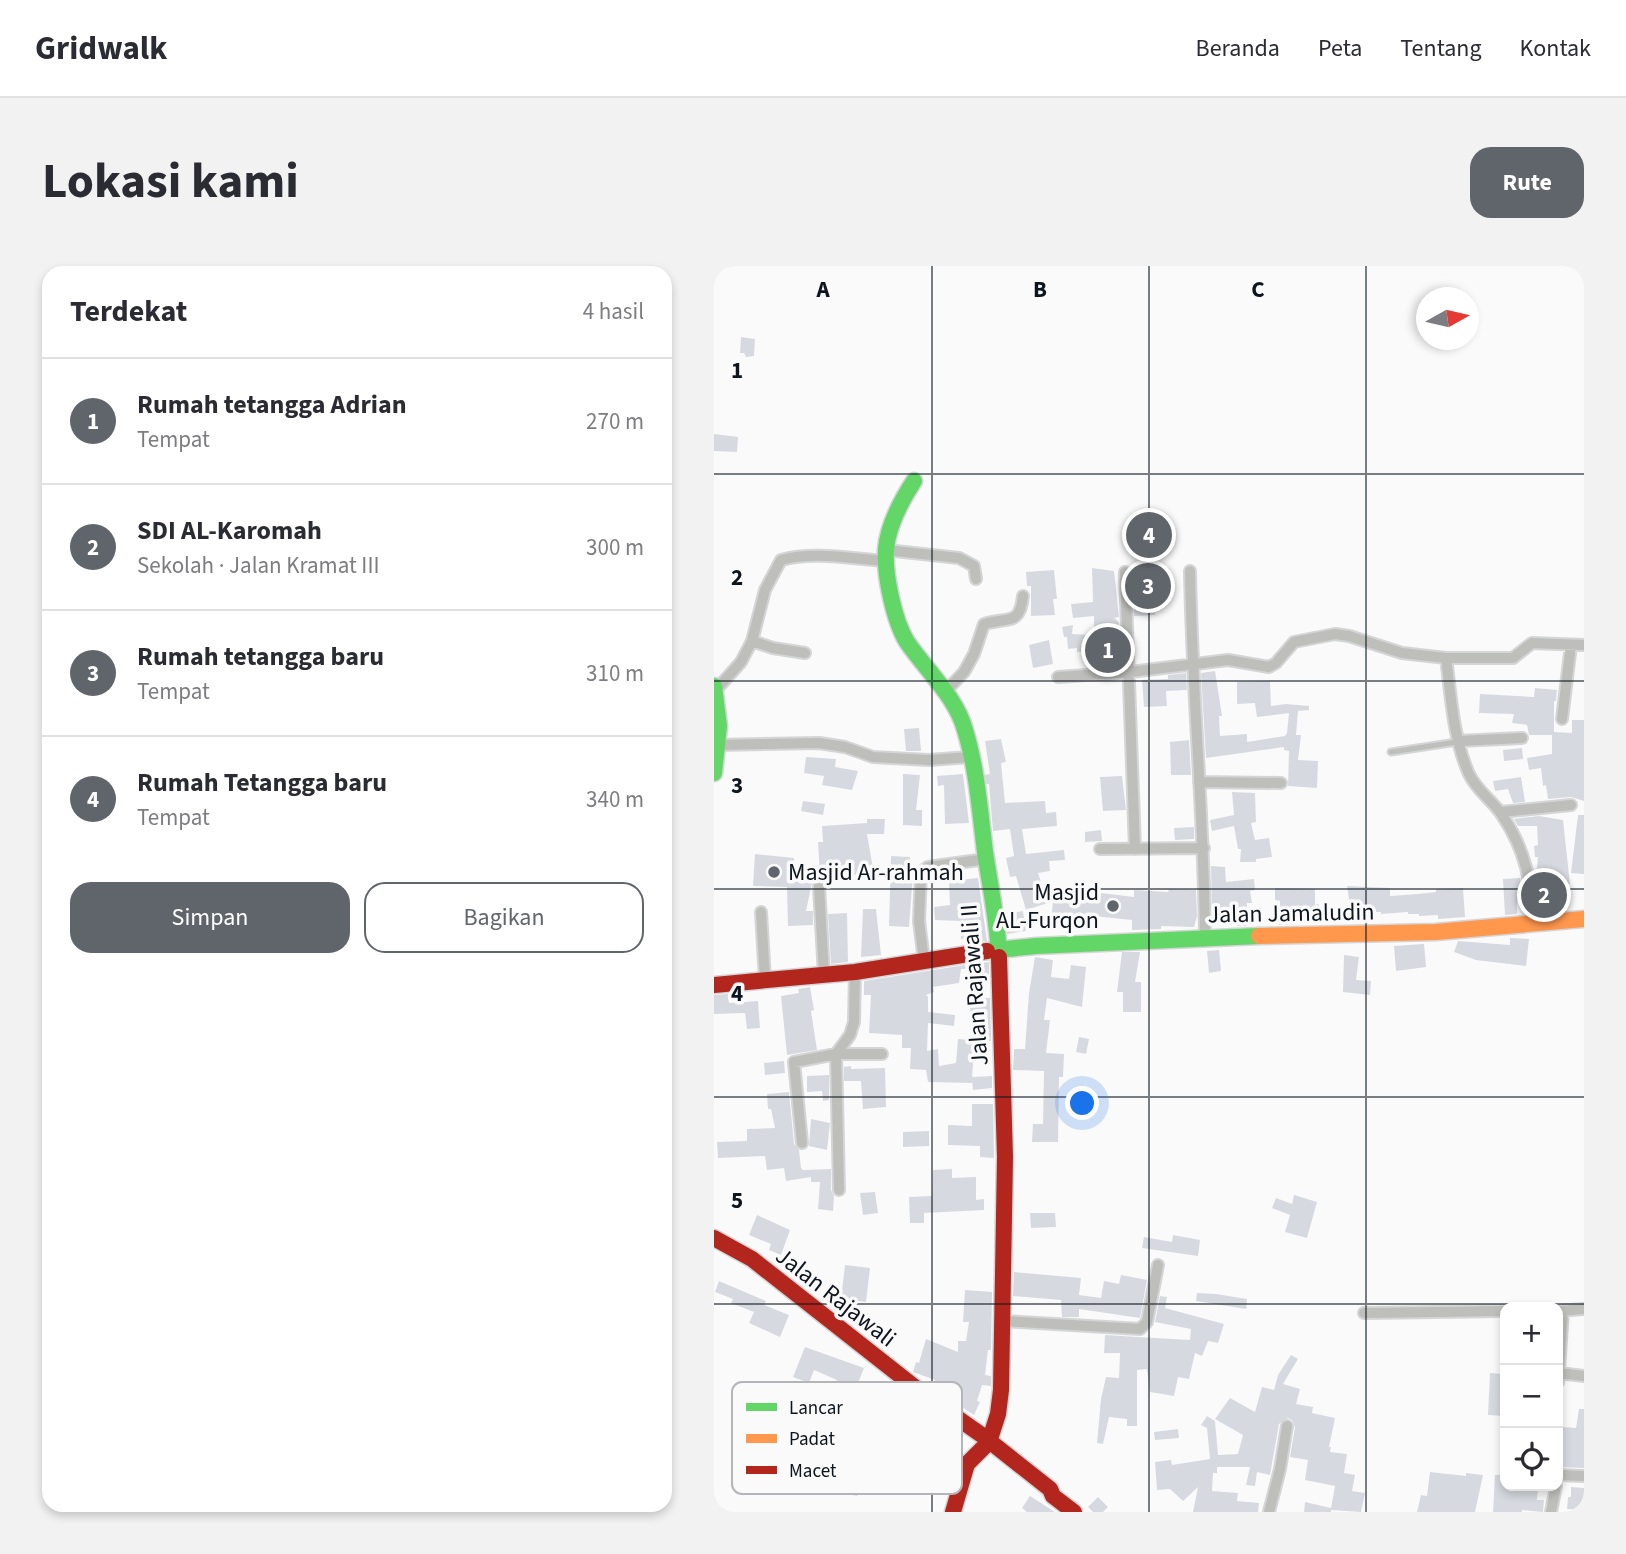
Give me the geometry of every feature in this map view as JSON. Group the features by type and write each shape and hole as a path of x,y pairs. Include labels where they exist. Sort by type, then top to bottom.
{"street":[{"path":"887,556 893,522 903,497 914,481"},
{"path":"714,773 719,726 715,688 741,662 752,641 765,590 781,560 817,556 959,558 974,566 976,579"},
{"name":"Jalan Rajawali II","path":"887,556 891,599 897,622 906,640 959,712 970,757 999,949 1005,1157 1002,1390 985,1439"},
{"path":"1191,571 1192,664 1205,848 1205,937"},
{"path":"1125,572 1135,849"},
{"path":"945,692 964,672 974,654 984,624 1017,617 1021,612 1023,596"},
{"path":"1058,677 1130,672 1228,660 1269,667 1276,663 1294,642 1335,634 1402,653 1446,658 1513,658 1532,643 1584,645"},
{"path":"752,641 804,653"},
{"path":"1562,719 1571,645"},
{"path":"1446,658 1458,741 1471,778 1481,793 1501,812 1517,844 1529,874 1534,922"},
{"path":"1458,741 1522,738"},
{"path":"717,745 820,743 845,747 873,757 929,760 970,757"},
{"path":"1199,782 1280,783"},
{"path":"1501,812 1571,805"},
{"path":"1100,849 1205,848"},
{"path":"924,961 919,921 921,872 928,867 986,859"},
{"path":"819,886 824,976"},
{"path":"761,912 765,980"},
{"name":"Jalan Jamaludin","path":"714,985 824,976 999,949 1205,937 1436,932 1584,919"},
{"path":"839,1190 836,1054 850,1035 854,1022 855,972"},
{"path":"802,1143 793,1065 796,1061 836,1054 882,1054"},
{"name":"Jalan Rajawali","path":"714,1238 752,1259 908,1382"},
{"path":"1003,1321 1140,1329 1147,1322 1158,1265"},
{"path":"1563,1311 1584,1309"},
{"path":"1364,1313 1500,1311"},
{"path":"1563,1377 1584,1376"},
{"name":"Jalan Rajawali","path":"962,1422 1050,1489 1053,1496 1074,1512"},
{"path":"1269,1512 1287,1426"},
{"path":"962,1476 967,1464 985,1439"},
{"path":"1563,1475 1584,1476"},
{"path":"1550,1512 1555,1491"},
{"path":"952,1512 959,1494"}],"lane":[{"path":"1391,752 1458,741"}],"building":[{"path":"741,337 755,339 754,356 746,357 744,353 740,353"},
{"path":"714,434 738,437 737,452 714,451"},
{"path":"1143,527 1155,529 1155,542 1141,541"},
{"path":"1092,568 1114,571 1119,617 1114,618 1119,622 1120,659 1098,660 1097,651 1077,652 1077,648 1068,649 1067,637 1064,637 1062,627 1073,625 1072,634 1094,635 1094,616 1073,618 1071,604 1093,602"},
{"path":"1054,570 1057,599 1053,599 1055,615 1031,616 1031,586 1027,586 1026,572"},
{"path":"1142,579 1153,579 1155,615 1134,616 1134,602 1143,601"},
{"path":"1049,640 1053,664 1033,668 1029,645"},
{"path":"1215,671 1222,716 1219,716 1220,736 1247,734 1247,742 1285,736 1287,733 1289,713 1257,717 1255,703 1237,704 1237,682 1270,681 1271,706 1309,706 1309,710 1298,711 1296,735 1301,735 1298,760 1318,761 1317,788 1288,786 1289,751 1284,750 1284,747 1206,758 1201,673"},
{"path":"1186,673 1187,690 1166,691 1167,706 1144,707 1142,680 1168,679 1168,675"},
{"path":"1535,688 1557,690 1554,701 1554,732 1572,733 1572,720 1584,720 1584,801 1571,797 1548,799 1541,768 1529,770 1527,758 1552,754 1552,735 1529,735 1527,725 1512,723 1514,714 1479,713 1480,694 1534,697"},
{"path":"919,728 921,751 906,751 904,729"},
{"path":"1001,739 1006,762 1001,763 1005,803 1045,801 1046,813 1056,812 1057,826 1022,829 1026,854 1064,850 1065,860 1049,861 1050,871 1038,873 1048,903 1026,910 1016,876 1010,877 1006,858 1014,856 1010,829 993,831 989,784 986,784 984,775 990,774 985,741"},
{"path":"1189,740 1191,775 1171,775 1170,742"},
{"path":"1522,748 1523,759 1504,761 1503,750"},
{"path":"806,757 836,759 835,767 858,771 852,790 822,785 824,776 804,773"},
{"path":"903,774 920,775 916,810 922,810 922,826 903,825"},
{"path":"963,774 969,823 945,824 944,785 938,786 937,776"},
{"path":"1122,776 1126,810 1103,811 1100,777"},
{"path":"1521,777 1525,802 1513,803 1508,789 1495,791 1493,781"},
{"path":"1232,792 1255,793 1256,822 1251,823 1255,840 1269,838 1272,857 1256,859 1256,862 1240,862 1241,849 1238,849 1234,826 1212,831 1210,820 1234,815"},
{"path":"803,801 825,804 823,815 801,811"},
{"path":"1578,815 1584,815 1584,874 1571,873"},
{"path":"1539,816 1563,820 1570,884 1569,901 1551,902 1552,911 1541,912 1536,876 1538,857 1535,857 1534,846 1538,845 1537,826 1518,826 1514,819"},
{"path":"867,819 885,819 884,834 867,834 874,874 820,876 818,842 823,842 822,826 867,823"},
{"path":"1194,827 1194,839 1175,840 1174,828"},
{"path":"1101,830 1102,841 1085,842 1085,832"},
{"path":"755,854 794,858 793,872 817,876 812,883 806,911 813,911 813,925 788,926 787,887 753,886"},
{"path":"891,856 910,857 909,870 912,870 913,874 909,927 889,926"},
{"path":"1211,866 1225,867 1226,882 1254,879 1255,890 1250,891 1252,903 1247,903 1247,926 1237,926 1234,908 1212,912"},
{"path":"978,878 987,941 975,942 974,938 961,939 960,921 935,920 934,907 950,905 949,881"},
{"path":"1520,878 1524,900 1517,901 1517,914 1505,915 1503,879"},
{"path":"1347,886 1390,888 1390,896 1463,888 1465,917 1438,919 1438,915 1419,916 1408,912 1362,912 1363,920 1352,920"},
{"path":"1275,888 1315,889 1315,905 1319,904 1320,918 1301,919 1301,924 1279,925 1280,901 1275,900"},
{"path":"1169,889 1196,890 1197,916 1194,927 1161,926 1161,929 1132,930 1132,920 1083,915 1083,930 1051,924 1053,900 1100,901 1101,893 1134,897 1134,890 1168,892"},
{"path":"863,909 876,909 881,955 861,957"},
{"path":"1023,911 1026,931 1007,934 1005,914"},
{"path":"847,913 848,962 831,964 828,914"},
{"path":"1510,938 1529,939 1526,966 1476,960 1454,952 1458,941 1510,945"},
{"path":"1424,944 1426,967 1396,971 1394,946"},
{"path":"1219,950 1221,971 1209,973 1207,951"},
{"path":"1122,952 1140,952 1135,982 1141,982 1141,1012 1123,1012 1123,992 1117,992"},
{"path":"1344,955 1359,957 1356,980 1371,981 1370,995 1343,992"},
{"path":"1035,957 1053,960 1051,977 1069,979 1071,965 1086,967 1082,1007 1047,998 1044,1020 1050,1020 1046,1053 1064,1054 1063,1077 1059,1077 1058,1142 1032,1142 1033,1124 1043,1124 1044,1071 1013,1070 1014,1049 1025,1049"},
{"path":"989,962 989,980 969,985 968,964"},
{"path":"965,965 966,969 961,969 959,983 933,987 934,992 926,995 928,1012 955,1015 954,1026 928,1023 927,1051 938,1049 939,1066 956,1063 958,1039 971,1040 970,998 990,998 991,1041 975,1041 972,1077 992,1076 992,1088 973,1090 972,1080 972,1083 928,1082 926,1070 910,1069 911,1048 902,1048 902,1035 869,1033 871,995 864,995 864,981"},
{"path":"810,987 817,1050 787,1055 781,996 799,993 798,989"},
{"path":"728,994 729,1003 758,1001 760,1028 747,1029 745,1013 714,1014 714,995"},
{"path":"1079,1037 1089,1039 1086,1054 1076,1052"},
{"path":"784,1061 785,1073 765,1075 764,1063"},
{"path":"851,1066 851,1069 885,1068 886,1107 863,1109 861,1081 844,1081 844,1067"},
{"path":"829,1075 829,1100 823,1101 822,1091 807,1092 807,1076"},
{"path":"789,1092 794,1144 799,1150 801,1168 831,1169 833,1211 818,1209 820,1182 811,1182 811,1177 786,1181 784,1168 767,1170 765,1156 718,1158 717,1142 747,1141 747,1129 775,1128 771,1109 768,1109 767,1094"},
{"path":"972,1104 993,1104 994,1158 980,1157 980,1146 948,1145 948,1125 972,1126"},
{"path":"811,1119 830,1123 827,1150 809,1146"},
{"path":"929,1131 929,1146 903,1147 903,1132"},
{"path":"952,1169 952,1178 976,1177 976,1200 984,1199 984,1210 924,1213 924,1223 910,1223 909,1197 932,1196 933,1170"},
{"path":"875,1192 878,1213 863,1215 860,1193"},
{"path":"1294,1195 1317,1202 1307,1238 1285,1232 1290,1215 1272,1208 1276,1198 1292,1204"},
{"path":"1030,1213 1055,1213 1056,1227 1031,1228"},
{"path":"757,1215 790,1230 781,1255 769,1250 771,1244 749,1235"},
{"path":"1173,1235 1200,1240 1198,1256 1142,1248 1144,1237 1172,1242"},
{"path":"845,1265 870,1268 866,1302 841,1299"},
{"path":"1014,1272 1081,1278 1079,1295 1101,1298 1104,1281 1119,1284 1121,1275 1147,1280 1140,1318 1079,1309 1079,1317 1062,1317 1061,1300 1013,1296"},
{"path":"719,1281 766,1301 764,1305 789,1315 780,1337 749,1323 754,1312 731,1303 733,1299 715,1292"},
{"path":"965,1290 992,1292 991,1350 988,1350 985,1375 991,1376 991,1386 982,1385 977,1401 980,1402 974,1415 962,1407 962,1382 934,1382 935,1380 913,1372 916,1362 919,1363 926,1339 958,1352 958,1341 966,1341 969,1322 963,1322"},
{"path":"1197,1293 1247,1299 1246,1309 1196,1301"},
{"path":"1160,1296 1167,1297 1165,1308 1224,1324 1218,1343 1208,1341 1202,1356 1195,1353 1189,1379 1178,1377 1174,1396 1150,1392 1147,1369 1137,1370 1137,1426 1127,1426 1127,1419 1109,1417 1103,1444 1097,1443 1106,1377 1119,1378 1120,1353 1104,1353 1105,1335 1190,1340 1191,1329 1155,1322"},
{"path":"805,1347 864,1368 858,1382 836,1382 837,1380 814,1370 809,1382 793,1377"},
{"path":"1291,1355 1298,1359 1283,1384 1300,1389 1296,1404 1313,1407 1312,1413 1335,1418 1330,1452 1347,1454 1344,1473 1355,1475 1352,1491 1365,1493 1361,1512 1304,1512 1305,1502 1331,1508 1335,1486 1305,1480 1308,1460 1290,1457 1295,1427 1288,1418 1279,1424 1270,1475 1257,1472 1255,1486 1246,1485 1250,1467 1217,1467 1217,1473 1213,1473 1212,1491 1238,1493 1237,1501 1259,1503 1258,1512 1193,1512 1198,1487 1183,1501 1170,1489 1157,1490 1155,1462 1171,1460 1172,1465 1210,1459 1207,1428 1201,1425 1207,1416 1215,1421 1218,1455 1238,1454 1243,1435 1215,1419 1230,1398 1255,1412 1262,1387 1274,1390 1278,1375"},
{"path":"1490,1373 1500,1374 1500,1416 1488,1415"},
{"path":"1579,1409 1584,1409 1584,1468 1563,1467 1563,1427 1576,1428"},
{"path":"1178,1429 1179,1438 1155,1440 1154,1432"},
{"path":"1430,1472 1483,1475 1475,1512 1417,1512 1421,1495 1427,1496"},
{"path":"1495,1475 1500,1475 1500,1491 1538,1491 1537,1500 1544,1500 1543,1512 1493,1512"},
{"path":"1571,1487 1584,1488 1584,1510 1567,1509"},
{"path":"1030,1496 1055,1512 1027,1512 1022,1508"},
{"path":"1098,1497 1108,1507 1103,1512 1093,1512 1088,1507"}],"traffic: fast":[{"path":"914,481 889,531 886,549 888,584 902,633 948,695 965,730 978,791 999,957"},
{"path":"714,686 719,726 714,773"},
{"path":"987,951 1036,946 1259,936"}],"traffic: slow":[{"path":"1259,936 1436,932 1584,919"}],"traffic: jam":[{"path":"714,985 855,972 987,951"},
{"path":"962,1481 967,1464 989,1442 998,1414 1001,1390 1005,1157 999,957"},
{"path":"714,1238 752,1259 908,1382"},
{"path":"962,1421 1050,1489 1053,1496 1074,1512"},
{"path":"953,1512 958,1494"}],"place":[{"name":"Rumah Tetangga baru","path":"1149,535"},
{"name":"Rumah tetangga baru","path":"1148,586"},
{"name":"Rumah tetangga Adrian","path":"1108,650"},
{"name":"Masjid Ar-rahmah","path":"774,872"},
{"name":"SDI AL-Karomah","path":"1544,895"},
{"name":"Masjid AL-Furqon","path":"1113,906"}]}
